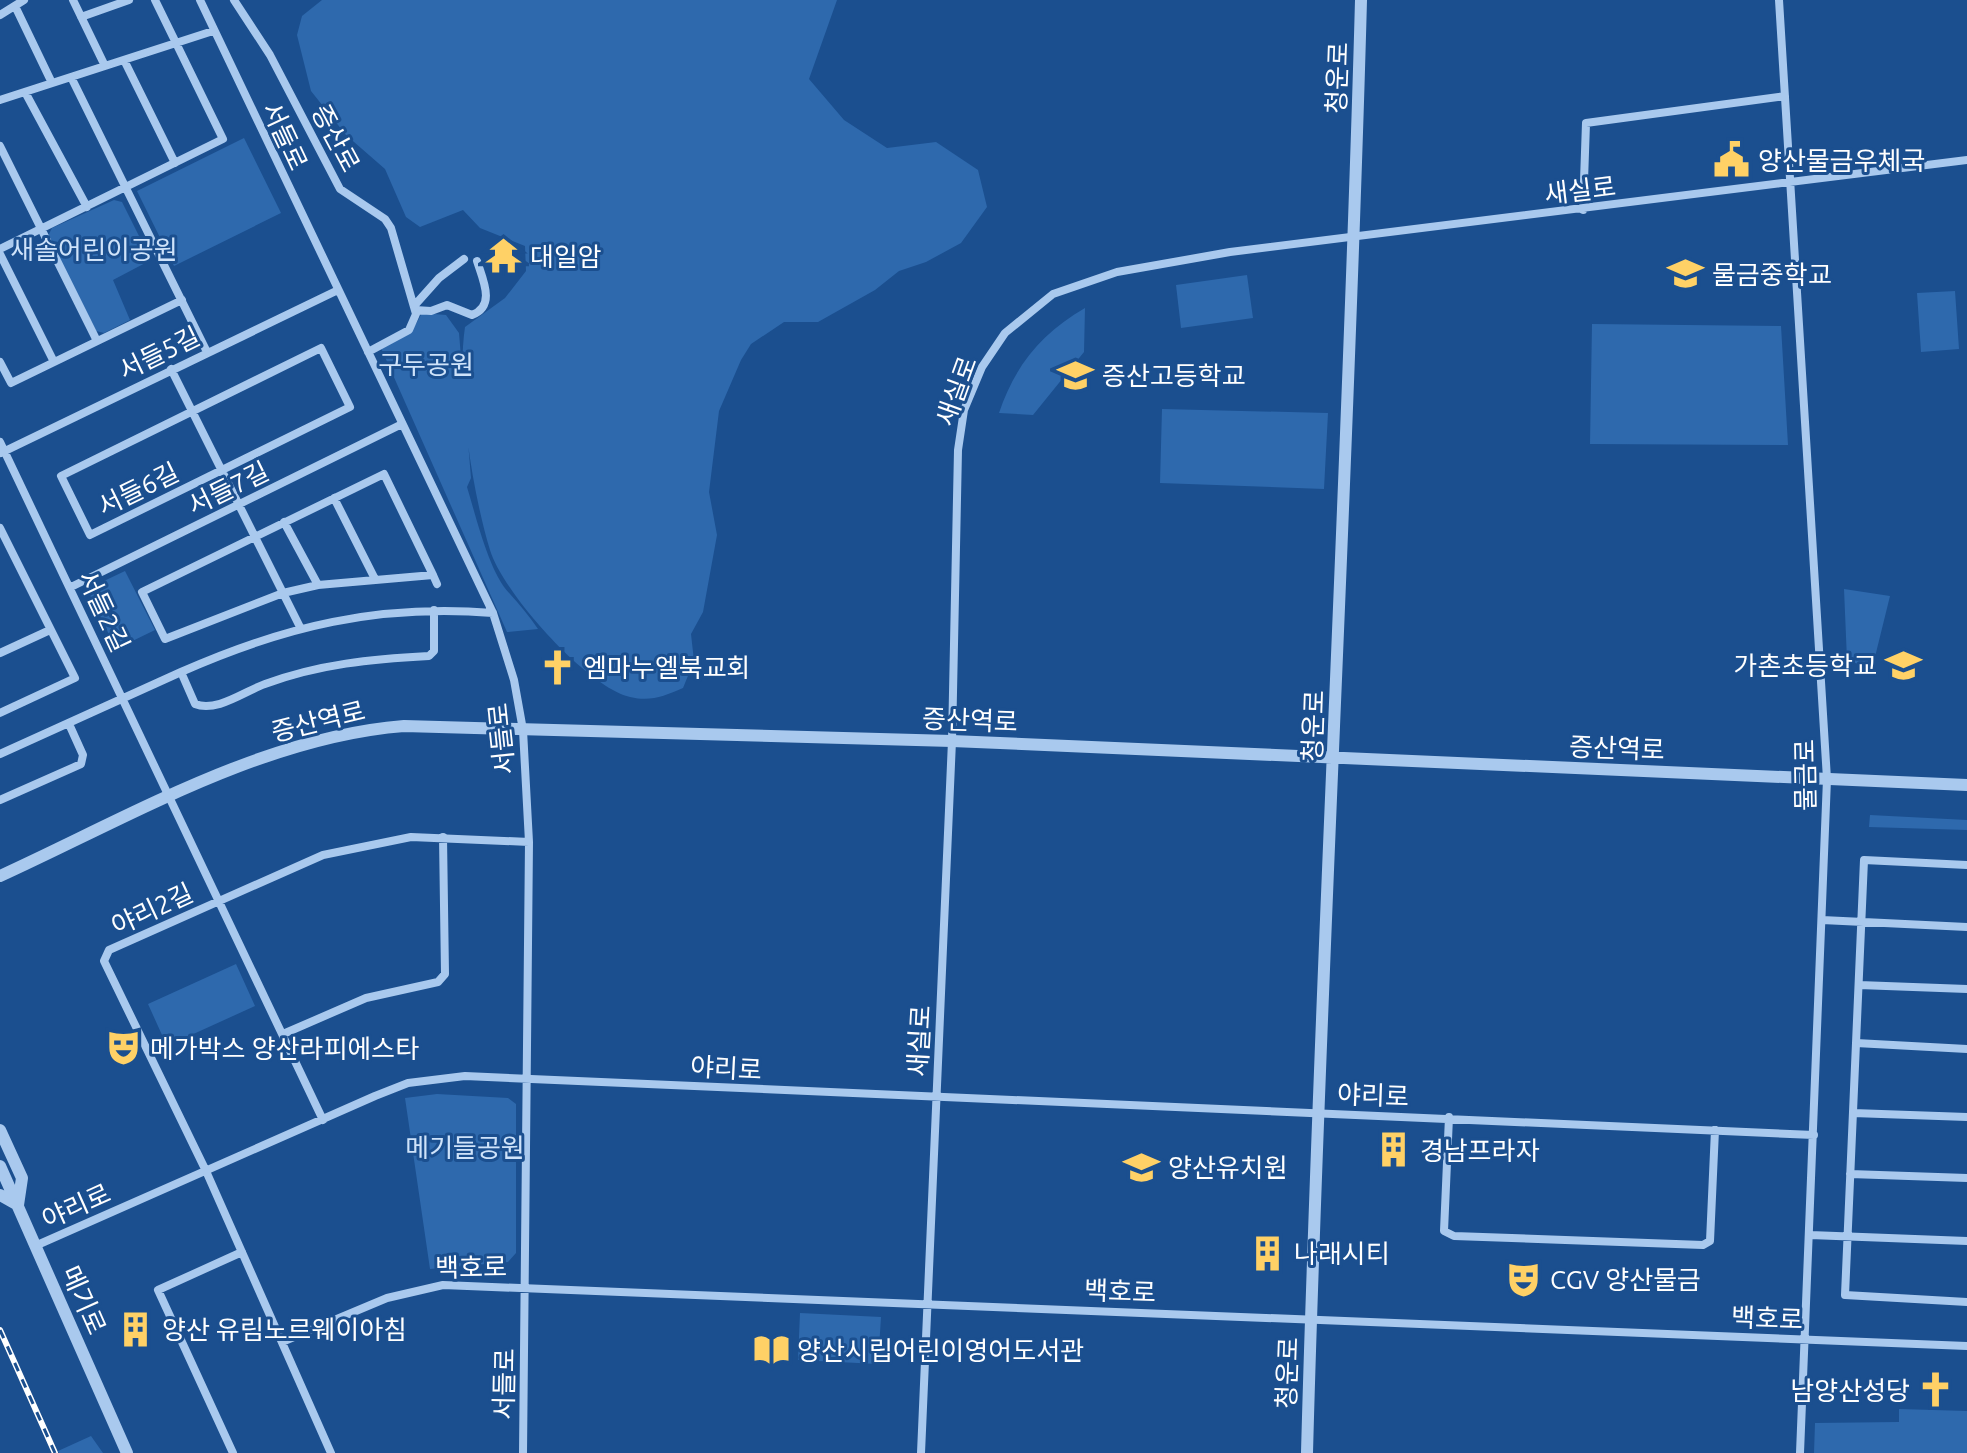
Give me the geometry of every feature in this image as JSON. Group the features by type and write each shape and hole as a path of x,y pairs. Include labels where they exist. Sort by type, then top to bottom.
{"street":[{"path":"0,15 24,0"},
{"path":"73,0 105,66"},
{"path":"81,17 129,0"},
{"path":"54,362 0,252 223,139 155,0"},
{"name":"서들로","path":"200,0 336,291 493,613 514,680 523,730 529,842 523,1453"},
{"name":"증산로","path":"234,0 270,55 340,189 385,219 391,228 414,308"},
{"name":"청운로","path":"1307,1453 1316,1113 1334,758 1355,237 1361,0"},
{"name":"물금로","path":"1779,0 1827,779 1800,1453"},
{"path":"16,3 52,83"},
{"path":"0,100 213,31"},
{"path":"124,60 175,163"},
{"path":"71,77 207,352"},
{"path":"25,92 87,207"},
{"path":"1583,210 1586,123 1785,96"},
{"path":"0,146 97,341"},
{"name":"새실로","path":"921,1453 952,741 958,440 974,385 1005,333 1053,294 1094,277 1230,252 1967,160"},
{"path":"368,352 409,330 414,308 439,278 464,259"},
{"path":"414,308 431,311 447,305 472,315 481,311 486,306 486,292 477,261"},
{"name":"서들5길","path":"1,449 336,291"},
{"path":"0,362 11,383 182,300"},
{"name":"서들6길","path":"321,348 350,407 221,470 90,535 61,476 321,348"},
{"path":"171,369 300,627"},
{"name":"서들7길","path":"71,587 402,424"},
{"name":"서들2길","path":"1,449 125,699 323,1120"},
{"path":"384,474 435,579 375,579 318,585 283,593 165,639 142,592 334,498 384,474"},
{"path":"334,498 375,579"},
{"path":"284,522 318,585"},
{"path":"0,528 75,678 0,713"},
{"path":"0,754 238,647 300,627 338,618 434,610 493,613"},
{"path":"181,672 195,704 203,707 327,665 429,656 434,651 434,610"},
{"path":"0,641 2,652 50,630"},
{"path":"0,800 81,764 83,755 69,724"},
{"name":"증산역로","path":"0,876 272,754 339,734 404,726 952,741 1967,785"},
{"name":"야리2길","path":"206,1171 104,961 109,950 323,855 411,837 529,842"},
{"path":"283,1034 366,998 438,982 445,974 443,837"},
{"path":"1967,865 1864,860 1845,1295 1967,1302"},
{"path":"1822,920 1967,927"},
{"path":"1859,985 1967,989"},
{"path":"1856,1043 1967,1049"},
{"name":"야리로","path":"35,1246 408,1083 465,1076 1814,1135"},
{"path":"1853,1113 1967,1117"},
{"path":"1449,1117 1444,1231 1454,1236 1703,1245 1710,1241 1715,1130"},
{"path":"0,1130 22,1178 18,1205 0,1195"},
{"name":"메기로","path":"0,1166 127,1453"},
{"path":"206,1171 331,1453"},
{"path":"1850,1174 1967,1178"},
{"path":"1810,1235 1967,1241"},
{"path":"233,1453 158,1290 242,1252"},
{"name":"백호로","path":"282,1342 411,1290 443,1285 1967,1346"}],"green space":[{"path":"322,0 837,0 809,79 844,120 887,148 936,142 978,170 987,207 961,243 926,262 899,271 875,290 818,322 784,322 751,344 741,360 719,411 709,492 717,535 703,612 691,634 694,661 683,688 644,699 612,690 549,636 511,590 498,568 483,526 467,439 463,379 465,327 505,298 526,271 525,246 480,228 463,210 420,227 406,217 385,169 346,135 311,91 297,35 302,16"},
{"path":"244,138 281,213 174,266 137,191"},
{"name":"새솔어린이공원","path":"114,200 122,202 151,260 113,280 130,320 104,333 96,331 48,236 52,228"},
{"path":"1247,275 1253,318 1181,328 1176,285"},
{"path":"1955,291 1959,349 1921,352 1917,293"},
{"path":"1085,308 1084,352 1033,415 999,413 1013,380 1032,352 1056,328"},
{"name":"구두공원","path":"422,313 446,315 459,333 471,478 467,487 484,544 502,585 538,629 507,632 381,348 412,331"},
{"path":"1592,324 1781,326 1788,445 1590,444"},
{"path":"1162,409 1328,413 1324,489 1160,483"},
{"path":"125,571 155,630 116,649 87,589"},
{"path":"1844,589 1890,596 1872,669 1847,660"},
{"path":"1870,815 1967,820 1967,830 1869,827"},
{"path":"236,964 255,1006 167,1046 148,1004"},
{"name":"메기들공원","path":"437,1094 508,1098 516,1104 516,1253 508,1262 430,1269 405,1098"},
{"path":"800,1313 881,1317 878,1364 798,1360"},
{"path":"1899,1409 1967,1411 1967,1453 1814,1453 1815,1423 1899,1422"},
{"path":"91,1436 103,1453 58,1451"}],"railway":[{"path":"0,1330 55,1453"}],"place":[{"name":"양산물금우체국","path":"1732,160"},
{"name":"대일암","path":"504,256"},
{"name":"물금중학교","path":"1686,274"},
{"name":"증산고등학교","path":"1076,375"},
{"name":"가촌초등학교","path":"1903,665"},
{"name":"엠마누엘북교회","path":"557,667"},
{"name":"메가박스 양산라피에스타","path":"124,1048"},
{"name":"경남프라자","path":"1394,1150"},
{"name":"양산유치원","path":"1142,1167"},
{"name":"나래시티","path":"1268,1253"},
{"name":"CGV 양산물금","path":"1524,1279"},
{"name":"양산 유림노르웨이아침","path":"136,1329"},
{"name":"양산시립어린이영어도서관","path":"771,1350"},
{"name":"남양산성당","path":"1936,1390"}]}
